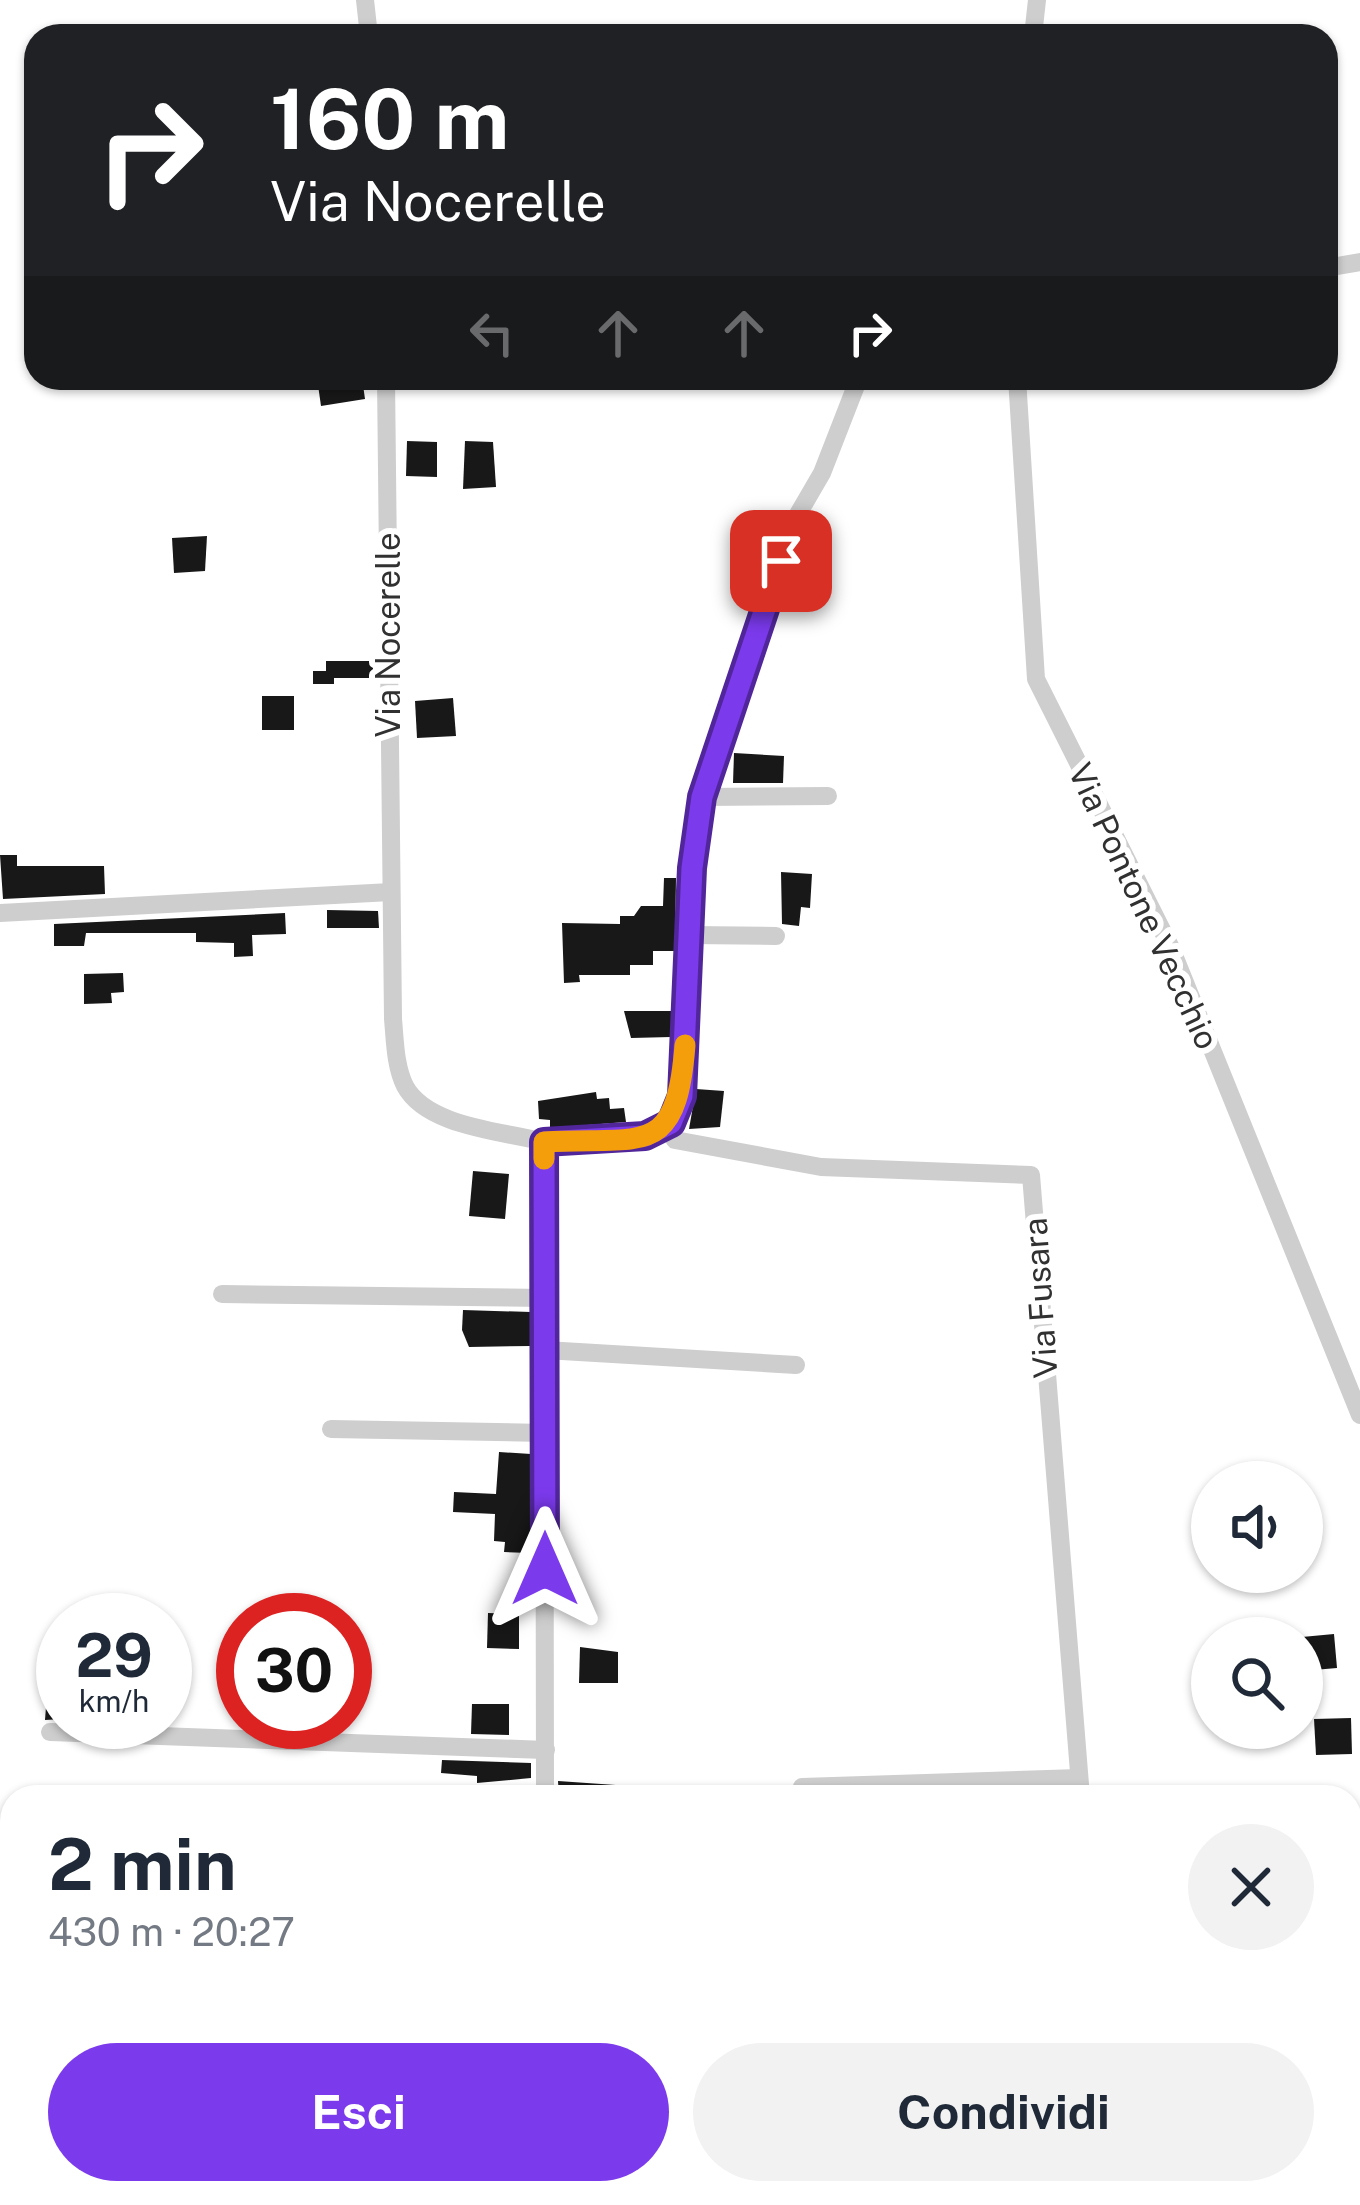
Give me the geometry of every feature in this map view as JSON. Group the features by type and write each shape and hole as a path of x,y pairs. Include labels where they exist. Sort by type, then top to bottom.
{"street":[{"name":"Via Nocerelle","path":"386,390 393,1019 406,1089 439,1114 544,1142 645,1136 666,1125"},
{"path":"666,1125 682,1096 702,797 797,516 822,473 854,390"},
{"name":"Via Pontone Vecchio","path":"1018,390 1036,679 1171,948 1360,1415"},
{"path":"702,797 828,796"},
{"path":"0,913 391,892"},
{"path":"690,935 776,935"},
{"name":"Via Fusara","path":"666,1125 675,1140 821,1167 1031,1174 1080,1785"},
{"path":"544,1142 545,1785"},
{"path":"222,1294 544,1298"},
{"path":"545,1350 796,1365"},
{"path":"331,1429 545,1433"},
{"path":"192,1737 546,1750"}],"building":[{"path":"319,390 364,390 365,399 321,406"},
{"path":"407,441 437,442 437,477 406,476"},
{"path":"465,441 493,442 496,487 463,489"},
{"path":"207,536 205,571 174,573 172,538"},
{"path":"326,661 373,661 373,678 334,678 334,684 313,684 313,671 326,671"},
{"path":"262,696 294,696 294,730 262,730"},
{"path":"453,698 456,736 417,738 415,701"},
{"path":"734,753 784,756 783,783 733,783"},
{"path":"0,855 17,855 17,866 104,866 105,894 3,899"},
{"path":"781,872 812,874 810,908 801,907 799,926 782,924"},
{"path":"664,878 676,878 675,951 653,951 653,965 630,965 630,975 579,975 580,982 564,983 562,923 620,924 620,916 634,916 641,906 663,906"},
{"path":"327,910 378,911 379,928 327,928"},
{"path":"285,913 286,934 252,935 253,956 234,957 234,943 196,942 196,933 86,933 84,946 54,946 54,924"},
{"path":"123,973 124,992 111,993 112,1003 84,1004 84,974"},
{"path":"624,1011 672,1011 671,1037 631,1038"},
{"path":"696,1089 724,1091 720,1127 689,1129"},
{"path":"596,1092 597,1099 609,1098 610,1109 624,1108 626,1122 550,1128 550,1120 539,1119 538,1101"},
{"path":"473,1171 509,1174 505,1219 469,1216"},
{"path":"463,1310 531,1312 531,1346 469,1347 462,1330"},
{"path":"499,1452 531,1454 530,1553 504,1552 505,1542 494,1541 495,1514 453,1512 454,1492 496,1494"},
{"path":"488,1613 519,1614 519,1649 487,1648"},
{"path":"1334,1634 1337,1668 1323,1669 1323,1635"},
{"path":"580,1647 618,1652 618,1683 579,1683"},
{"path":"472,1704 509,1704 509,1735 471,1734"},
{"path":"1351,1718 1352,1754 1316,1755 1316,1749 1323,1749 1323,1719"},
{"path":"442,1760 531,1763 531,1778 477,1783 477,1776 441,1773"},
{"path":"558,1781 616,1785 558,1785"}],"slow traffic":[{"path":"544,1159 544,1142 645,1136 671,1123 682,1096 685,1045"}],"route":[{"path":"545,1569 544,1142 645,1136 671,1123 682,1096 692,868 702,797 732,696 781,561"}]}
